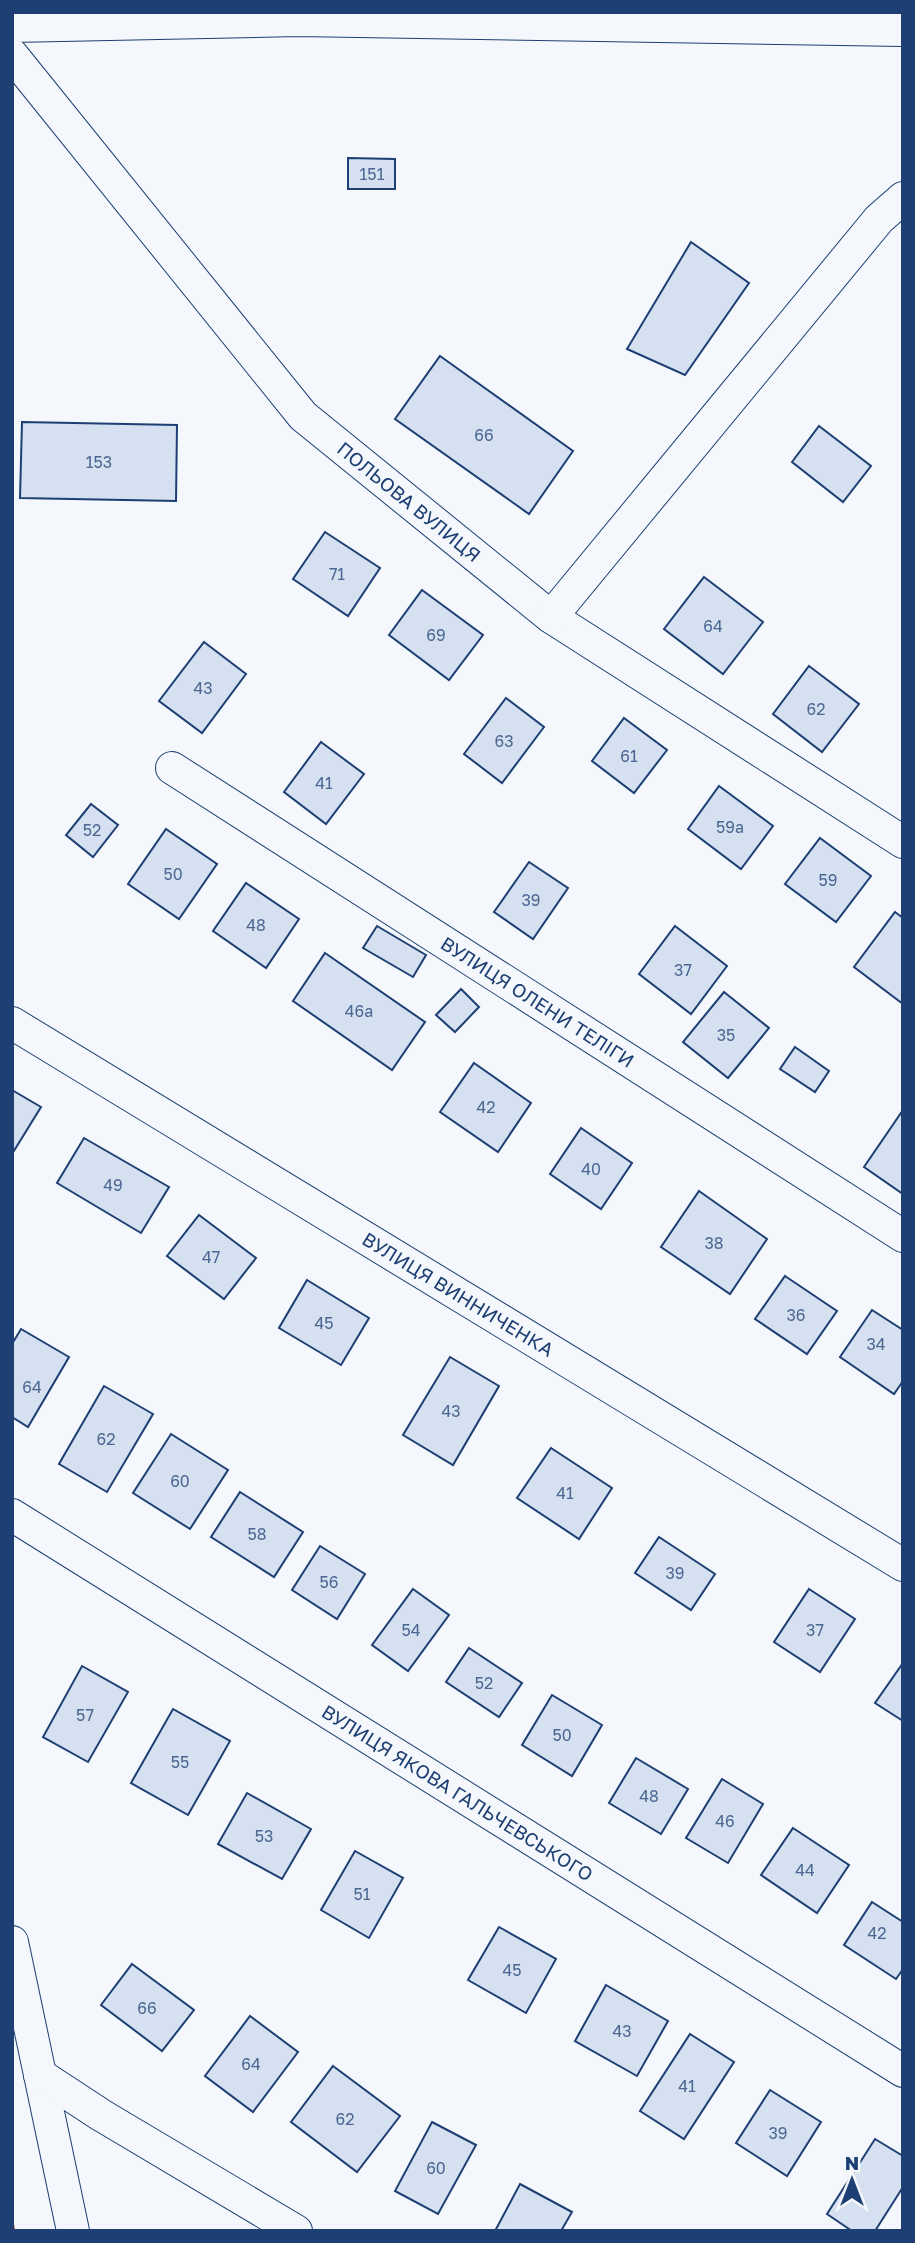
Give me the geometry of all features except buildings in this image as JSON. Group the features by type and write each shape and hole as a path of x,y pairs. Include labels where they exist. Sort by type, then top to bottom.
{"street":[{"path":"12,26 299,20 903,30"},
{"name":"ПОЛЬОВА ВУЛИЦЯ","path":"12,55 303,416 551,617 903,842"},
{"path":"551,617 879,219 903,198"},
{"name":"ВУЛИЦЯ ОЛЕНИ ТЕЛІГИ","path":"172,768 903,1236"},
{"name":"ВУЛИЦЯ ВИННИЧЕНКА","path":"12,1023 903,1565"},
{"name":"ВУЛИЦЯ ЯКОВА ГАЛЬЧЕВСЬКОГО","path":"12,1515 903,2071"},
{"path":"12,1942 73,2231"},
{"path":"40,2075 101,2115 296,2231"}],"power":[{"path":"12,2217 14,2231"}]}
